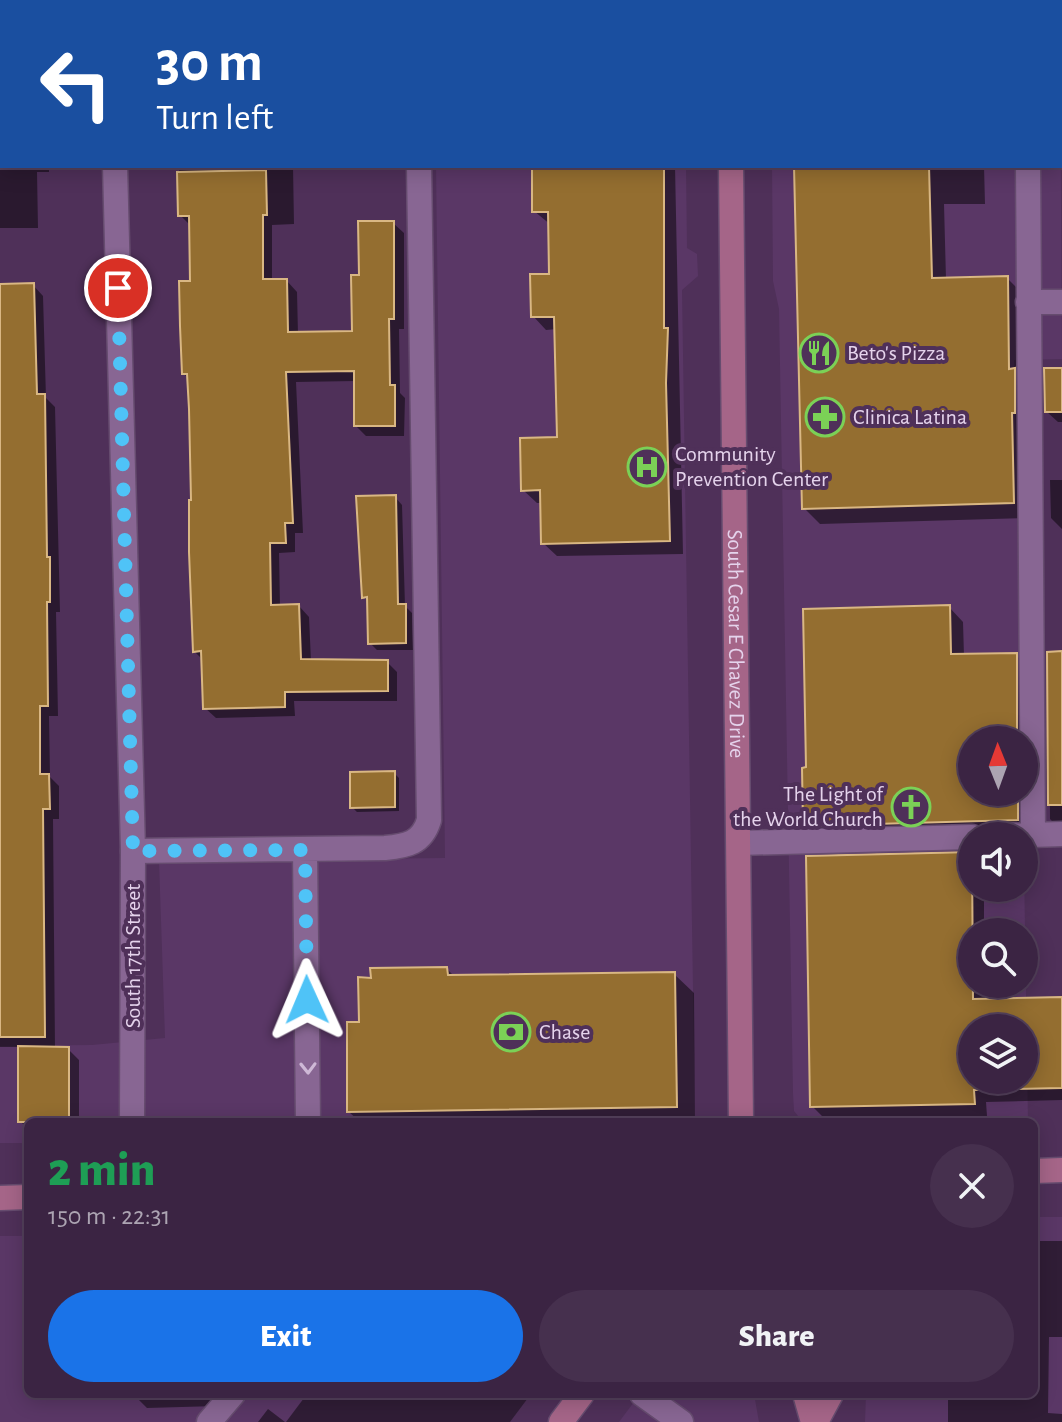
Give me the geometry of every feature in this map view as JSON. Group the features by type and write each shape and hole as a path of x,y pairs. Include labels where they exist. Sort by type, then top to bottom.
{"main road":[{"name":"South Cesar E Chavez Drive","path":"731,168 741,1118"},
{"path":"1038,1171 1062,1170"},
{"path":"0,1198 24,1197"},
{"path":"561,1422 579,1398"},
{"path":"806,1398 815,1422"},
{"path":"815,1422 829,1398"}],"street":[{"name":"South 17th Street","path":"115,168 133,851 132,1118"},
{"path":"133,851 410,846 425,832 429,820 419,168"},
{"path":"1028,168 1033,822"},
{"path":"1028,302 1062,302"},
{"path":"1038,835 1062,834"},
{"path":"739,843 958,837"},
{"path":"305,850 308,1118"},
{"path":"209,1422 230,1398"},
{"path":"648,1398 681,1422"}],"shaded area":[{"path":"436,168 686,168 687,248 697,254 698,276 682,290 694,1118 24,1118 24,1143 0,1143 0,1046 92,1045 165,1038 159,861 445,858"},
{"path":"772,168 1061,168 1062,359 1014,360 1022,726 958,726 958,806 1023,806 1023,822 958,822 958,902 1025,902 1025,918 958,918 958,998 1026,998 1026,1014 958,1014 958,1094 1028,1094 1028,1118 800,1118 794,1111 779,309 773,281"},
{"path":"1038,1217 1062,1217 1062,1422 865,1422 866,1398 1038,1398"},
{"path":"0,1236 24,1236 24,1398 528,1398 510,1422 0,1422"},
{"path":"637,1398 755,1398 759,1422 619,1422"}],"building":[{"path":"532,168 664,168 664,328 668,328 666,383 670,541 541,544 540,490 521,491 520,438 557,437 554,317 531,317 530,274 549,274 548,212 532,212"},
{"path":"794,168 929,168 932,278 1008,276 1009,369 1015,368 1015,413 1012,413 1014,503 802,509"},
{"path":"266,170 263,279 287,279 288,332 352,331 351,275 359,275 358,221 394,221 394,319 389,319 390,385 395,385 395,426 354,426 354,371 286,372 293,523 285,523 286,543 270,543 271,605 299,604 301,659 388,660 388,691 285,692 285,707 203,709 201,651 193,652 189,409 187,374 182,374 180,326 179,281 190,281 189,216 178,216 177,172"},
{"path":"34,283 37,394 45,394 47,557 50,557 48,706 40,706 40,774 49,774 50,809 43,809 45,1037 0,1037 0,284"},
{"path":"1044,368 1062,368 1062,412 1045,412"},
{"path":"396,495 398,604 406,604 406,643 368,644 367,597 362,598 356,496"},
{"path":"950,605 951,654 1017,653 1017,726 958,726 958,806 1018,806 1018,820 803,826 802,768 806,767 803,609"},
{"path":"1062,651 1062,805 1048,805 1047,652"},
{"path":"395,771 395,807 350,808 350,772"},
{"path":"958,852 958,902 972,902 972,918 958,918 958,998 1062,997 1062,1088 1038,1089 1038,1014 958,1014 958,1094 974,1094 975,1104 810,1107 806,856"},
{"name":"Chase","path":"447,967 448,975 675,972 677,1107 347,1112 347,1022 359,1022 358,977 371,978 370,968"},
{"path":"18,1046 69,1047 69,1118 24,1118 24,1122 18,1122"}],"place":[{"name":"Beto's Pizza","path":"819,353"},
{"name":"Clinica Latina","path":"825,417"},
{"name":"Community Prevention Center","path":"647,467"},
{"name":"The Light of the World Church","path":"911,807"},
{"name":"Chase","path":"511,1032"}],"route":[{"path":"118,288 133,851 305,850 307,1000"}]}
